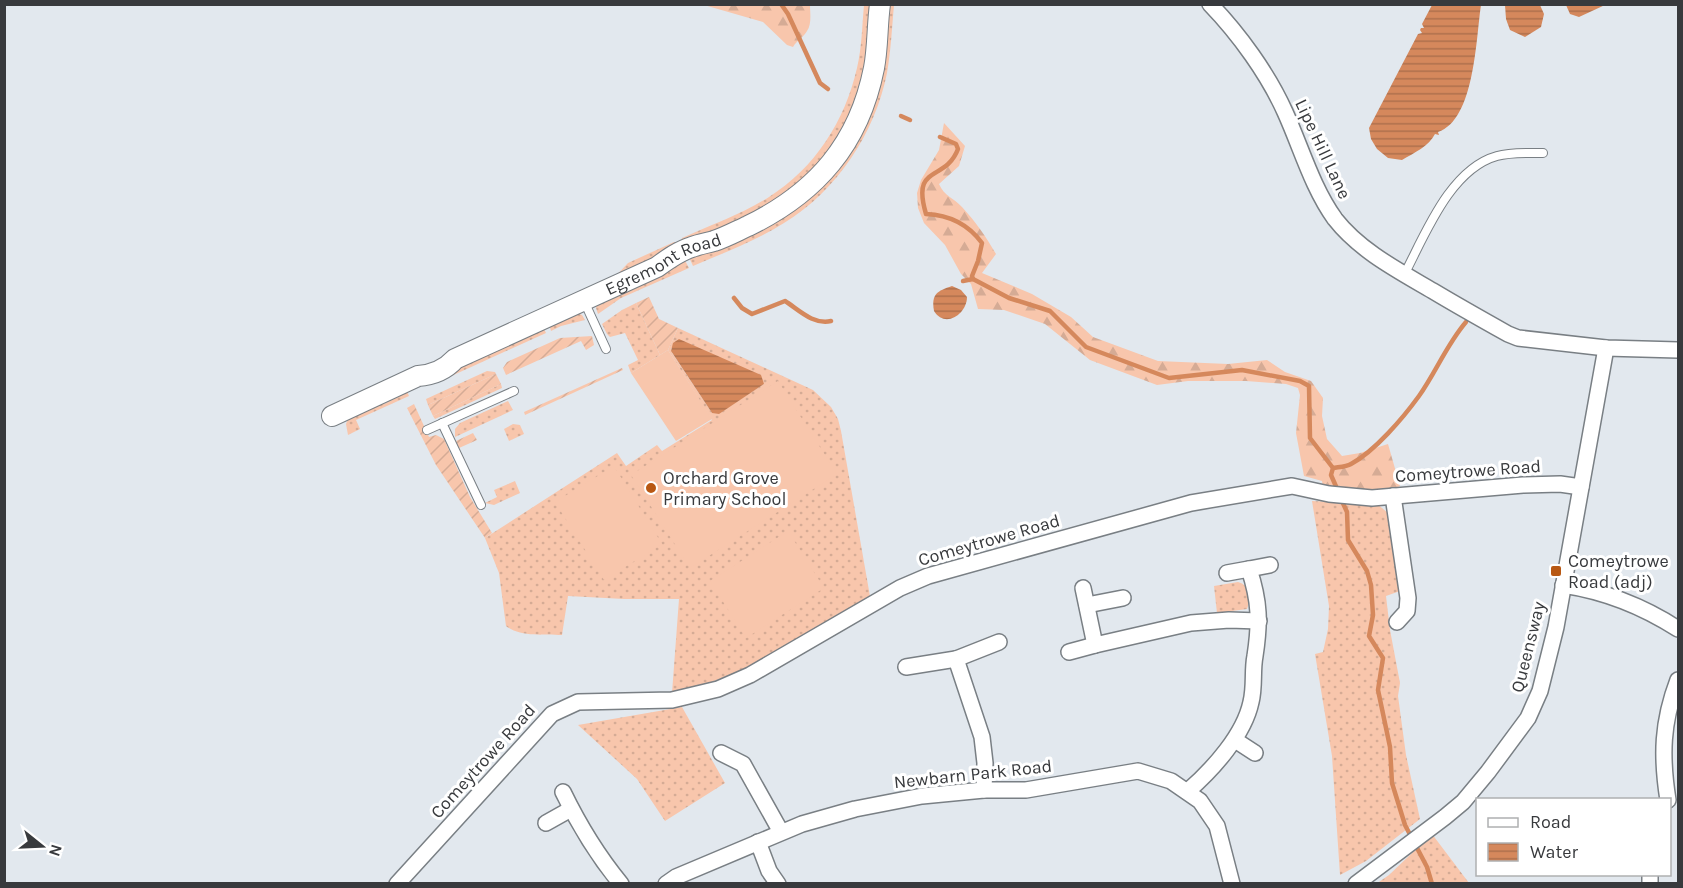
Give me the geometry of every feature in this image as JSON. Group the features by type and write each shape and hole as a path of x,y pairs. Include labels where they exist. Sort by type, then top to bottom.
{"street":[{"name":"Egremont Road","path":"332,416 418,376 429,375 449,366 455,359 657,267 693,246 716,241 773,214 810,187 838,152 866,100 874,65 880,4"},
{"name":"Lipe Hill Lane","path":"1210,4 1228,23 1268,79 1325,203 1336,219 1368,251 1404,275 1518,338 1606,348 1678,350"},
{"name":"Queensway","path":"1356,884 1463,802 1528,718 1547,665 1606,348"},
{"name":"Comeytrowe Road","path":"398,884 552,714 578,702 672,700 717,688 750,675 883,598 928,576 1191,503 1292,486 1329,494 1372,498 1533,485 1560,484 1581,487"},
{"path":"1394,496 1408,598 1407,611 1397,622"},
{"path":"1227,573 1270,565"},
{"path":"1188,791 1235,740 1246,721 1252,702 1259,621 1256,588 1249,569"},
{"path":"1563,585 1581,588 1640,608 1662,618 1678,629"},
{"path":"1083,588 1095,645"},
{"path":"1087,605 1123,598"},
{"path":"1069,652 1191,623 1229,620 1259,621"},
{"path":"906,667 956,659 999,642"},
{"path":"956,659 982,737 985,763 984,790"},
{"path":"1668,798 1671,761 1662,751 1668,714 1678,680"},
{"path":"1235,740 1255,753"},
{"path":"721,753 743,764 781,832"},
{"name":"Newbarn Park Road","path":"666,884 676,877 781,832 855,809 922,796 984,790 1026,790 1138,771 1171,781 1200,801 1217,826 1232,884"},
{"path":"563,792 604,863 621,884"},
{"path":"546,823 571,809"},
{"path":"758,842 769,871 778,884"}],"lane":[{"path":"1404,275 1432,221 1462,177 1497,156 1544,153"},
{"path":"584,301 606,349"},
{"path":"426,430 514,391"},
{"path":"442,423 481,505"}],"green space":[{"path":"704,5 810,5 810,25 793,47 787,45 763,22"},
{"path":"864,5 873,5 869,48 861,90 845,128 822,162 768,208 684,247 682,238 748,209 769,197 800,172 826,142 852,88 860,52"},
{"path":"888,5 894,5 887,73 881,95 863,138 837,177 803,210 784,223 751,241 693,266 687,253 694,250 705,253 759,230 836,168"},
{"path":"944,123 965,146 959,166 939,184 972,218 996,254 982,273 1032,294 1071,317 1093,337 1158,361 1228,364 1267,360 1285,372 1311,381 1323,398 1322,416 1327,439 1342,456 1388,444 1400,486 1382,492 1352,492 1323,487 1322,481 1304,476 1296,433 1300,395 1298,388 1286,384 1246,381 1188,381 1157,385 1090,360 1045,324 1004,310 978,309 971,284 961,274 945,245 924,223 918,208 917,193 921,180 939,150"},
{"path":"674,242 680,249 612,280 628,263"},
{"path":"682,255 689,268 621,298 598,314 597,304"},
{"path":"649,297 659,319 678,328 668,350 660,355 636,303"},
{"path":"636,303 660,355 631,373 628,365 638,360 625,333 610,337 602,324"},
{"path":"577,313 585,320 551,331 549,324"},
{"path":"543,327 546,333 447,378 442,373"},
{"name":"Orchard Grove Primary School","path":"678,328 813,390 831,407 838,419 841,431 871,602 752,666 704,685 672,693 679,599 568,596 562,635 518,632 506,626 499,573 485,538 617,453 626,466 657,445 662,451 712,420 668,350","holes":["671,348 764,384 719,413 712,413 672,353"]},
{"path":"592,336 594,345 586,350 581,341 506,375 503,368 507,362 560,338"},
{"path":"668,350 712,419 676,441 631,373"},
{"path":"622,368 623,370 525,415 524,412"},
{"path":"487,371 496,374 428,405 426,399"},
{"path":"496,374 501,384 433,416 428,405"},
{"path":"778,381 837,474 690,568 631,475"},
{"path":"501,384 502,388 435,419 433,416"},
{"path":"406,389 409,396 356,420 360,429 348,435 346,424 348,419 378,402 384,404 400,396"},
{"path":"508,401 513,410 455,437 455,429 460,423"},
{"path":"414,404 429,437 436,435 444,439 470,497 492,533 485,538 436,465 407,408"},
{"path":"513,424 520,425 524,434 509,441 504,429"},
{"path":"473,433 477,440 459,448 456,441"},
{"path":"614,466 662,544 604,580 555,502"},
{"path":"515,481 520,493 494,505 485,503 497,497 494,490"},
{"path":"1312,501 1377,504 1393,517 1400,591 1386,596 1400,683 1398,696 1406,755 1420,819 1366,861 1340,875 1332,756 1315,654 1323,652 1328,629 1329,606"},
{"path":"788,531 824,588 746,638 710,581"},
{"path":"1238,582 1247,589 1249,601 1247,609 1217,613 1214,586"},
{"path":"682,707 725,783 665,821 637,779 578,725"},
{"path":"1432,834 1469,883 1376,884 1389,875"}],"water":[{"path":"1566,4 1605,5 1579,17 1570,14"},
{"path":"1432,5 1481,5 1472,76 1467,95 1460,112 1450,124 1438,132 1439,135 1435,134 1425,146 1402,160 1388,158 1377,149 1371,139 1369,128 1418,34 1422,33 1420,30 1424,28 1422,24"},
{"path":"1505,5 1540,5 1544,14 1541,27 1525,37 1510,30"},
{"path":"952,286 961,290 967,297 966,303 955,317 944,319 934,311 933,301 936,294"},
{"path":"679,339 761,375 764,384 719,414 712,413 671,351 673,343"}],"waterway":[{"path":"781,4 788,14 820,83 828,89"},
{"path":"901,116 910,120"},
{"path":"940,137 956,144 958,149 945,166 926,180 923,187 926,214 943,216 958,222 977,236 982,243 973,279 1009,298 1050,311 1086,347 1169,378 1242,370 1300,381 1309,386 1310,438 1333,468 1331,475 1338,491"},
{"path":"963,281 973,279"},
{"path":"734,298 742,308 752,314 785,301 812,319 831,321"},
{"path":"1333,468 1349,465 1360,458 1379,443 1397,424 1419,396 1453,339 1466,322"},
{"path":"1341,499 1347,512 1348,540 1367,571 1371,585 1373,615 1369,636 1383,658 1378,690 1390,747 1392,783 1405,825 1427,867 1432,884"}],"place":[{"name":"Orchard Grove Primary School","path":"651,488"},
{"name":"Comeytrowe Road (adj)","path":"1556,571"}]}
